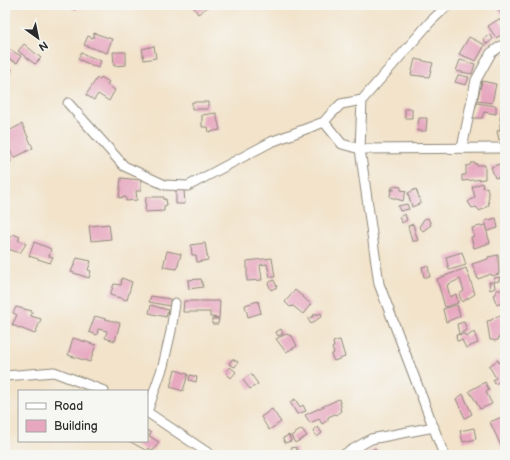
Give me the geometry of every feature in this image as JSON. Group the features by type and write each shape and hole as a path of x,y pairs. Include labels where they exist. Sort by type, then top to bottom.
{"street":[{"path":"68,103 124,166 165,185 188,186 272,142 324,122 328,116 341,104 362,100 431,21 448,5"},
{"path":"462,148 476,80 491,53 501,46 505,46"},
{"path":"362,100 360,149 379,284 444,455"},
{"path":"324,122 342,144 360,149 505,148"},
{"path":"148,409 163,366 171,331 175,303"},
{"path":"5,376 54,372 101,390"},
{"path":"148,413 211,455"},
{"path":"343,455 372,439 434,427"}],"building":[{"path":"68,5 79,5 75,10"},
{"path":"192,5 207,5 208,7 198,14"},
{"path":"496,5 505,5 505,13 502,15"},
{"path":"499,19 505,28 505,33 496,38 488,26"},
{"path":"94,33 112,39 107,53 84,45 88,36 93,38"},
{"path":"490,34 493,39 487,44 483,39"},
{"path":"469,37 485,45 476,61 459,54"},
{"path":"24,44 41,58 35,64 18,51"},
{"path":"154,46 156,58 144,60 142,49"},
{"path":"5,47 21,56 17,63 9,59 5,65"},
{"path":"113,52 126,52 126,65 114,66"},
{"path":"81,53 101,61 98,68 78,59"},
{"path":"415,59 433,63 429,77 411,75"},
{"path":"460,60 475,64 472,74 456,71"},
{"path":"5,65 12,69 9,75 5,73"},
{"path":"458,75 469,77 466,85 455,82"},
{"path":"101,77 109,82 107,85 115,90 109,101 98,94 94,100 86,95 97,78 100,80"},
{"path":"482,81 496,84 492,103 477,101"},
{"path":"5,85 10,86 5,101"},
{"path":"192,102 208,102 208,109 192,109"},
{"path":"477,103 496,106 496,114 484,112 482,118 472,118"},
{"path":"405,109 412,109 412,118 405,118"},
{"path":"501,109 505,109 505,122 501,122 500,120"},
{"path":"216,113 220,130 209,132 208,127 202,127 202,115"},
{"path":"419,118 427,118 426,131 417,131"},
{"path":"500,123 505,123 505,140 499,140 497,131 500,130"},
{"path":"22,124 33,148 14,158 5,140 5,133"},
{"path":"5,151 7,157 10,156 11,162 5,163"},
{"path":"471,163 476,163 476,165 485,165 485,179 462,181 462,175 466,175 466,166 470,165"},
{"path":"499,164 503,176 495,178 491,167"},
{"path":"121,178 141,180 141,191 136,191 137,200 126,201 126,197 119,198"},
{"path":"482,183 483,188 487,187 489,205 480,211 476,207 472,208 468,202 475,197 472,187"},
{"path":"393,186 401,187 401,190 406,191 403,201 390,197 391,190 394,190 391,189"},
{"path":"416,189 421,203 412,207 408,193"},
{"path":"176,190 184,190 185,204 176,204"},
{"path":"146,197 164,197 167,205 164,206 164,211 145,212"},
{"path":"407,204 409,209 400,211 398,206"},
{"path":"405,214 407,220 402,223 399,217"},
{"path":"428,218 431,225 423,231 419,227 424,219"},
{"path":"496,218 498,228 488,231 485,221"},
{"path":"109,224 111,239 91,241 89,226"},
{"path":"413,224 418,241 412,241 408,226"},
{"path":"485,225 490,243 474,248 471,237 474,236 472,228"},
{"path":"13,234 20,237 18,240 26,244 20,253 5,248"},
{"path":"34,242 51,249 49,256 53,257 50,263 29,256"},
{"path":"205,243 208,260 197,262 196,255 192,255 191,245"},
{"path":"167,251 181,254 177,269 163,267"},
{"path":"462,252 466,265 449,270 446,257"},
{"path":"498,255 499,274 492,276 491,274 478,279 472,264 488,259 488,257"},
{"path":"77,258 91,261 88,270 91,271 89,278 71,272"},
{"path":"272,258 275,277 270,277 267,264 260,265 262,280 247,281 247,261"},
{"path":"428,266 430,277 424,277 422,267"},
{"path":"466,268 475,294 462,302 459,294 464,291 460,279 447,285 450,297 456,294 458,303 445,307 437,279"},
{"path":"500,277 499,281 494,282 494,278"},
{"path":"122,278 132,282 127,300 110,295 114,284 121,285"},
{"path":"201,279 203,287 189,289 188,280"},
{"path":"274,280 277,287 271,290 268,283"},
{"path":"489,282 494,282 495,288 490,290"},
{"path":"295,290 311,304 303,314 293,306 290,307 285,302"},
{"path":"496,290 505,290 505,301 497,305 493,295 496,294"},
{"path":"151,296 170,299 170,306 149,302"},
{"path":"184,301 220,301 219,318 210,317 210,312 183,312"},
{"path":"258,301 261,313 248,317 245,305"},
{"path":"151,305 168,310 166,317 149,313"},
{"path":"457,305 460,316 446,322 443,309"},
{"path":"16,307 32,311 31,316 41,319 35,334 12,325 17,315 13,313"},
{"path":"316,313 317,315 321,313 322,316 311,324 308,319"},
{"path":"501,315 504,328 503,336 499,337 498,340 490,340 487,321"},
{"path":"95,316 120,323 115,341 105,338 107,331 98,329 97,335 89,332"},
{"path":"212,319 219,319 218,324 212,324"},
{"path":"464,322 467,330 459,334 457,324"},
{"path":"281,329 283,334 278,336 276,332"},
{"path":"474,332 478,343 466,348 462,340 457,341 456,335 465,334 466,337"},
{"path":"286,334 292,336 297,346 286,352 276,339"},
{"path":"73,338 96,345 90,362 68,355"},
{"path":"340,340 345,357 334,361 331,355 334,353 332,348 334,347 333,342"},
{"path":"232,359 238,362 235,367 229,364"},
{"path":"498,360 499,363 503,360 505,363 505,385 502,387 499,382 495,384 493,380 496,378 489,366"},
{"path":"230,367 236,372 231,378 226,373"},
{"path":"175,370 188,374 183,391 170,387"},
{"path":"251,374 258,384 250,389 243,380"},
{"path":"190,375 197,377 196,382 189,380"},
{"path":"485,382 489,390 486,392 492,404 480,409 469,391"},
{"path":"463,394 472,414 465,418 456,399"},
{"path":"295,399 300,407 303,405 306,411 297,414 290,402"},
{"path":"339,399 341,411 336,415 335,414 328,417 328,420 322,424 319,419 310,423 305,415"},
{"path":"272,409 281,422 269,430 261,417"},
{"path":"504,416 505,447 502,448 490,422"},
{"path":"318,427 322,433 317,437 313,430"},
{"path":"474,428 476,439 463,442 460,431"},
{"path":"302,429 307,436 295,443 291,436"},
{"path":"148,431 151,433 149,436 159,442 153,451 149,448 147,451 131,442 148,442"},
{"path":"289,435 291,441 285,443 283,438"},
{"path":"296,447 298,455 294,455 291,448"},
{"path":"375,448 381,455 365,455"}]}
